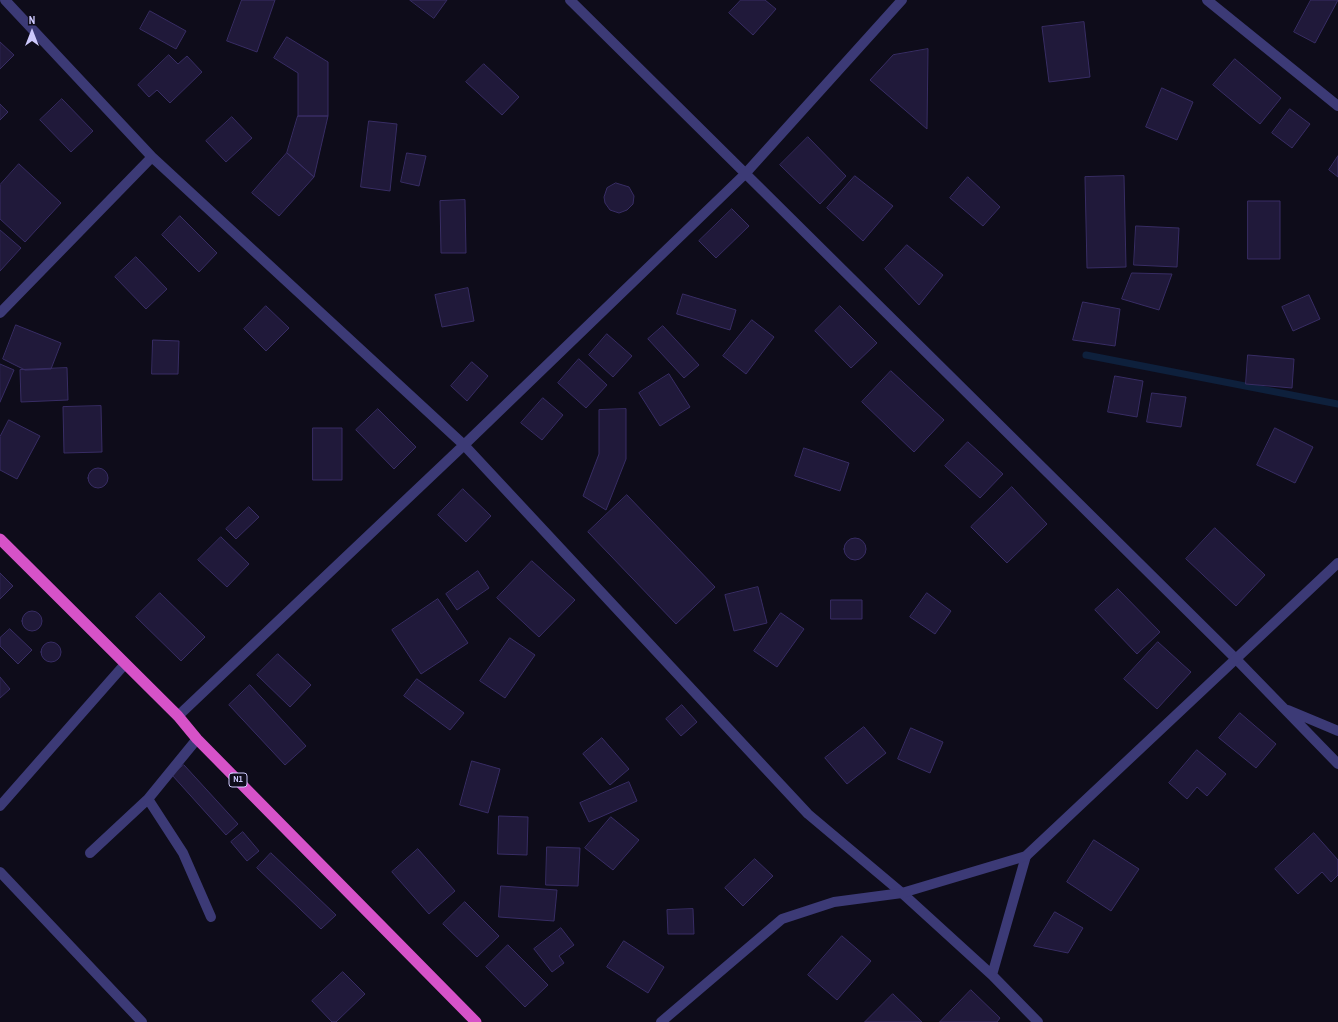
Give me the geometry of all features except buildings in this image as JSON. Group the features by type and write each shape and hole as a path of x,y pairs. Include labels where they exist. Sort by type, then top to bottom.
{"highway":[{"name":"N1","path":"0,539 178,716 197,739 476,1022"}],"street":[{"path":"5,0 152,157 464,445 808,814 902,893 992,975 1038,1022"},
{"path":"570,0 1236,659 1338,764"},
{"path":"178,716 464,445 745,174 902,0"},
{"path":"1207,0 1338,106"},
{"path":"0,313 152,157"},
{"path":"661,1022 782,919 834,902 902,893 1026,856 1338,563"},
{"path":"0,806 125,664"},
{"path":"1284,709 1338,730"},
{"path":"90,853 148,799 197,739"},
{"path":"148,799 183,853 211,917"},
{"path":"992,975 1026,856"},
{"path":"0,872 142,1022"}],"waterway":[{"path":"1086,355 1338,404"}]}
